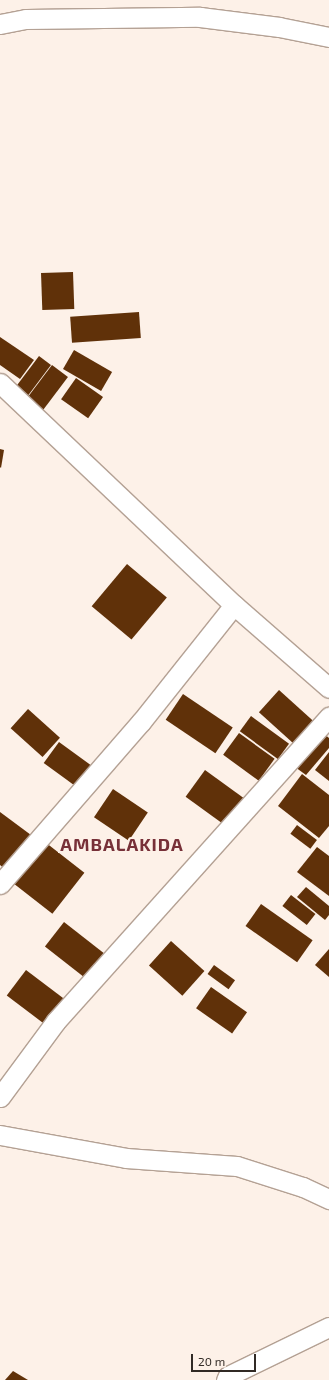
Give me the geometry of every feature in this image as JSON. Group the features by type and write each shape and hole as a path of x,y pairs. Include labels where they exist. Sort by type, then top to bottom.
{"street":[{"path":"0,24 26,19 200,17 279,27 329,37"},
{"path":"0,383 234,605 329,688"},
{"path":"0,884 142,722 234,605"},
{"path":"0,1097 56,1021 329,717"},
{"path":"0,1135 126,1158 237,1166 303,1187 329,1199"},
{"path":"226,1380 228,1376 329,1327"}],"building":[{"path":"73,272 74,309 42,310 41,273"},
{"path":"139,312 141,338 72,343 70,317"},
{"path":"0,337 34,360 20,379 0,365"},
{"path":"74,350 112,372 101,391 63,369"},
{"path":"39,356 51,365 27,397 15,388"},
{"path":"52,365 68,377 43,411 27,399"},
{"path":"76,378 103,397 88,418 61,399"},
{"path":"0,449 4,450 1,468 0,467"},
{"path":"127,564 167,597 131,640 92,606"},
{"path":"279,690 317,724 297,746 259,712"},
{"path":"183,694 233,728 215,753 166,720"},
{"path":"28,709 60,738 43,757 11,728"},
{"path":"251,716 289,744 278,759 240,731"},
{"path":"239,733 275,759 259,781 223,755"},
{"path":"323,733 329,738 329,748 306,775 295,767"},
{"path":"59,742 91,765 75,786 44,763"},
{"path":"329,752 329,781 315,770"},
{"path":"205,770 247,801 228,827 186,797"},
{"path":"302,774 329,795 329,826 319,838 278,806"},
{"path":"113,789 148,812 129,841 94,817"},
{"path":"0,812 31,835 6,870 0,865"},
{"path":"297,825 317,840 310,849 290,834"},
{"path":"45,842 84,873 52,914 13,883"},
{"path":"317,847 329,856 329,896 297,872"},
{"path":"306,887 329,906 329,915 325,920 297,897"},
{"path":"291,895 315,914 307,925 282,906"},
{"path":"261,904 313,940 297,962 246,926"},
{"path":"64,922 110,958 91,982 45,946"},
{"path":"171,941 204,971 182,996 149,966"},
{"path":"329,949 329,977 315,965"},
{"path":"214,965 235,980 229,989 208,974"},
{"path":"26,970 64,999 45,1024 7,996"},
{"path":"211,987 247,1012 232,1034 196,1008"},
{"path":"13,1371 28,1380 5,1380"}],"district":[{"name":"AMBALAKIDA","path":"122,844"}]}
